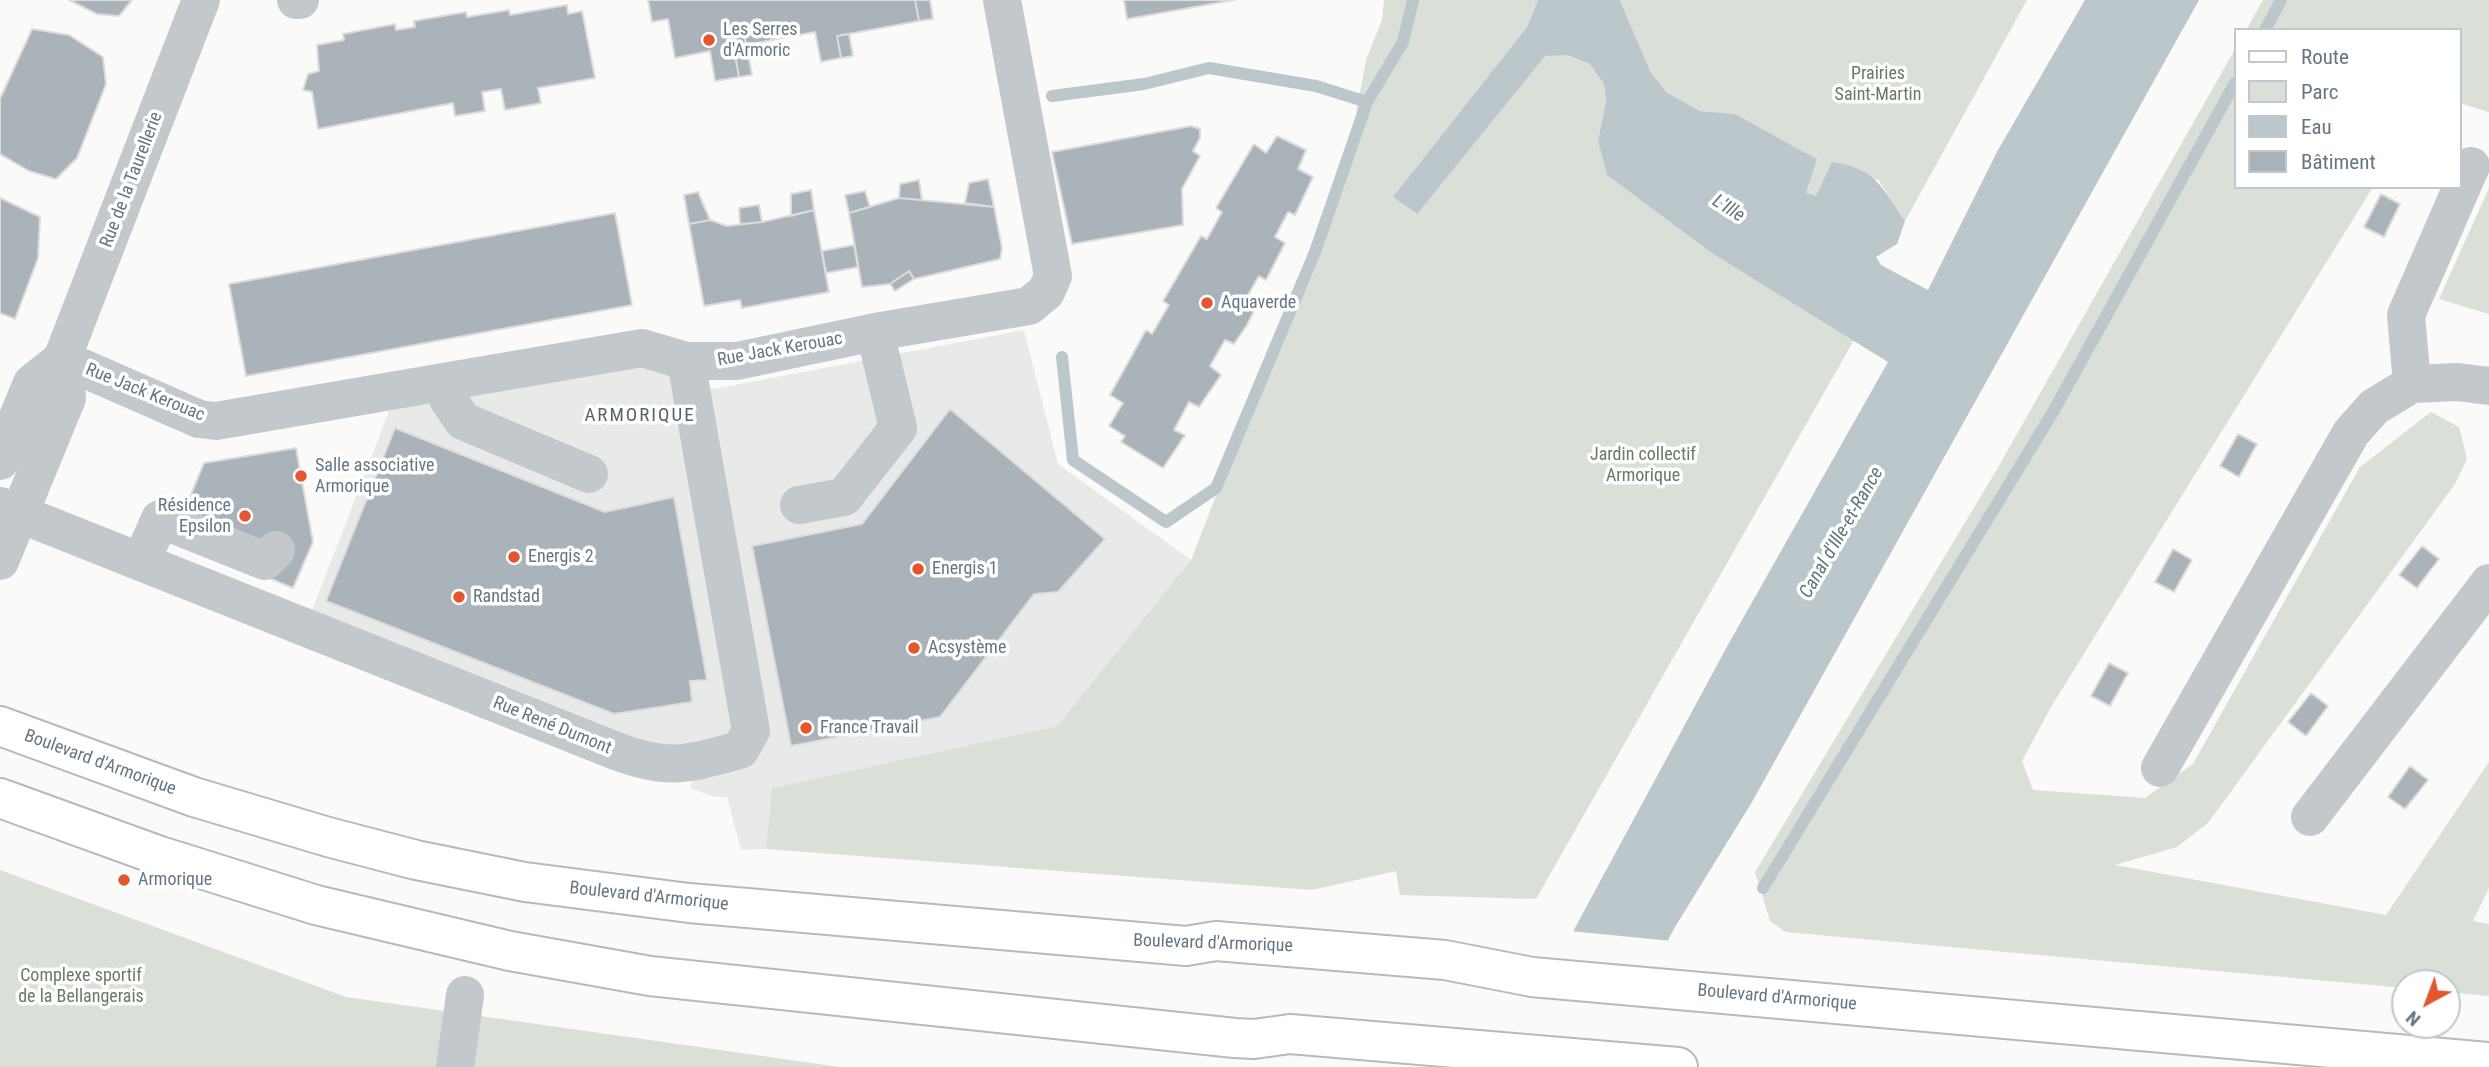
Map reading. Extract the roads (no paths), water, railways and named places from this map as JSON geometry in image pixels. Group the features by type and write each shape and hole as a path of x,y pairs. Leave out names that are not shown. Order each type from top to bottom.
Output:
{"main road":[{"name":"Boulevard d'Armorique","path":"0,726 194,797 328,837 416,860 538,884 689,903 1186,946 1216,941 1453,961 1532,977 2489,1062"},
{"path":"0,798 160,856 316,905 405,928 583,964 664,977 1235,1038 1254,1039 1290,1034 1678,1067"}],"street":[{"name":"Rue de la Taurellerie","path":"0,561 9,510 67,398 62,359 201,0"},
{"name":"Rue Jack Kerouac","path":"62,359 199,419 216,421 642,348 686,361 710,364 737,361 875,332 1029,306 1046,292 1053,276 1002,0"},
{"path":"2461,189 2471,166"},
{"path":"2412,384 2406,315 2461,189"},
{"path":"799,505 844,497 898,428 875,332"},
{"path":"0,461 32,383 62,359"},
{"name":"Rue René Dumont","path":"9,510 647,763 676,765 740,750 751,731 686,361"},
{"path":"2160,768 2351,433 2374,407 2412,384 2457,382 2489,386"},
{"path":"444,384 448,399 463,421 589,474"},
{"path":"141,562 160,519 265,561 276,550"},
{"path":"2310,817 2489,583"},
{"path":"455,1067 465,995"}],"water":[{"path":"1538,0 1620,0 1650,71 1666,92 1700,111 1735,114 1817,159 1806,193 1816,196 1832,162 1847,165 1868,175 1884,189 1905,221 1897,244 1876,257 1881,265 1928,290 1998,150 2085,0 2199,0 1752,802 1675,927 1600,1067 1570,937 1729,643 1888,362 1710,252 1607,175 1598,141 1606,101 1604,84 1590,64 1567,55 1545,56 1417,214 1393,197 1527,27"}],"waterway":[{"path":"1367,102 1403,42 1413,0"},
{"path":"2266,28 2281,0"},
{"path":"1052,96 1144,84 1209,68 1316,86 1367,102 1315,252 1216,488 1166,522 1073,460 1062,357"},
{"path":"1763,888 2053,412 2234,85"}],"place":[{"name":"Les Serres d'Armoric","path":"709,40"},
{"name":"Aquaverde","path":"1207,303"},
{"name":"Salle associative Armorique","path":"301,476"},
{"name":"Résidence Epsilon","path":"245,516"},
{"name":"Energis 2","path":"514,557"},
{"name":"Energis 1","path":"918,569"},
{"name":"Randstad","path":"459,597"},
{"name":"Acsystème","path":"914,648"},
{"name":"France Travail","path":"806,728"},
{"name":"Armorique","path":"124,880"}],"district":[{"name":"ARMORIQUE","path":"640,416"}],"park label":[{"name":"Prairies Saint-Martin","path":"1878,84"},
{"name":"Jardin collectif Armorique","path":"1643,465"},
{"name":"Complexe sportif de la Bellangerais","path":"81,986"}],"water label":[{"name":"L'Ille","path":"1728,209"},
{"name":"Canal d'Ille-et-Rance","path":"1842,533"}]}
